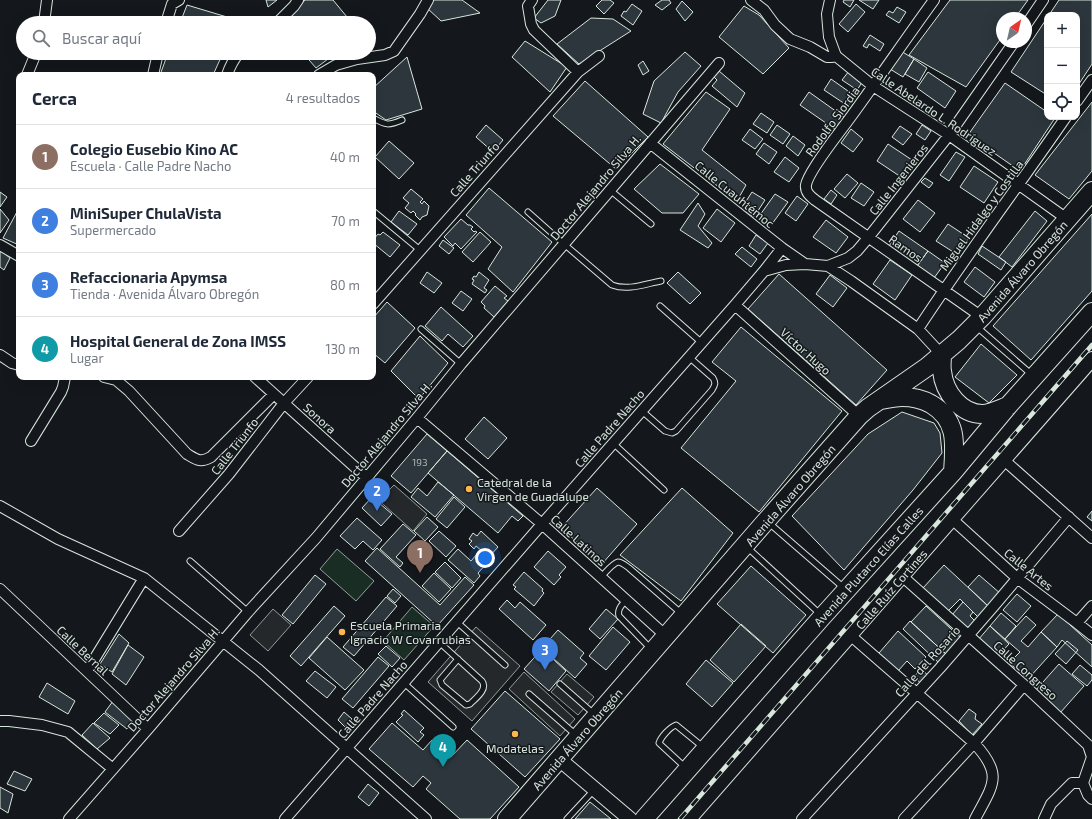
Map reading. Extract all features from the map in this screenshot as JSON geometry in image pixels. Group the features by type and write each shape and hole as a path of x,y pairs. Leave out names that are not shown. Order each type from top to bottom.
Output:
{"highway":[{"name":"Avenida Álvaro Obregón","path":"506,819 746,546 766,521 860,416 868,408 942,355 978,321 1092,190"},
{"name":"Avenida Plutarco Elías Calles","path":"644,819 846,590 953,472 1008,406 1092,312"},
{"path":"942,355 942,371 948,391 954,439 953,472"},
{"path":"879,400 902,397 916,398 928,402 938,408 962,407 973,413 983,414 1008,406"}],"street":[{"path":"45,16 47,0"},
{"path":"284,16 298,0"},
{"path":"376,56 385,55 394,51 428,0"},
{"path":"752,0 764,10 775,25 790,39 831,57 836,56 829,37 827,14 830,0"},
{"name":"Rodolfo Siordia","path":"815,200 808,193 806,186 808,177 934,0"},
{"path":"1032,16 1043,0"},
{"path":"169,16 175,1"},
{"path":"530,3 531,24 534,30 578,72"},
{"name":"Calle Ingenieros","path":"764,271 786,265 805,264 828,266 848,258 857,251 949,135 1010,48"},
{"name":"Calle Triunfo","path":"376,301 578,72 599,56"},
{"name":"Calle Abelardo L. Rodríguez","path":"836,56 873,86 949,135 1067,219"},
{"path":"28,72 33,60"},
{"path":"154,72 156,60"},
{"path":"228,72 233,60"},
{"path":"325,72 336,65 354,60"},
{"name":"Doctor Alejandro Silva H.","path":"69,819 248,612 316,538 461,364 719,63"},
{"path":"1080,97 1092,80"},
{"name":"Miguel Hidalgo y Costilla","path":"918,329 943,290 1064,120"},
{"name":"Calle Cuauhtémoc","path":"650,143 782,248 805,264"},
{"name":"Ramos","path":"815,200 943,290 978,321"},
{"path":"0,245 16,254"},
{"path":"764,271 782,248"},
{"path":"828,266 918,329 942,355"},
{"name":"Calle Padre Nacho","path":"285,819 764,271"},
{"name":"Víctor Hugo","path":"735,305 860,416"},
{"path":"0,355 16,364"},
{"name":"Calle Ruíz Cortines","path":"689,819 1092,359"},
{"path":"31,441 61,392 64,380"},
{"path":"116,380 129,391 187,454 204,461 211,458 274,394"},
{"name":"Sonora","path":"258,380 367,478"},
{"name":"Calle Triunfo","path":"179,531 229,474 284,403 305,380"},
{"name":"Calle Latinos","path":"417,418 542,524 666,636"},
{"path":"1004,460 1092,538"},
{"path":"0,506 58,539 144,578 259,670 426,819"},
{"name":"Calle del Rosario","path":"802,819 940,668 1069,517"},
{"name":"Calle Artes","path":"952,519 1017,578 1092,636"},
{"name":"Calle Congreso","path":"902,576 1024,685 1088,745 1092,757 1083,783"},
{"path":"87,671 144,578"},
{"name":"Calle Bernal","path":"0,590 148,729"},
{"path":"1077,623 1092,606"},
{"path":"850,635 983,752 994,777 991,790 975,819"},
{"path":"904,819 974,743 1024,685"},
{"path":"0,721 42,725 68,732 113,769"},
{"path":"559,759 630,819"},
{"path":"1044,819 1051,804 1072,782 1083,783 1088,795 1092,799"}],"lane":[{"path":"376,120 384,124 390,125 402,120"},
{"path":"610,190 651,224"},
{"path":"528,212 612,285 619,288 628,288 661,281"},
{"path":"376,213 420,250"},
{"path":"660,306 702,342"},
{"path":"978,321 1034,377"},
{"path":"421,329 461,364"},
{"path":"642,411 665,430 672,432 676,431 712,390 716,382 689,357"},
{"path":"613,443 664,490"},
{"path":"766,521 846,590"},
{"path":"746,546 822,617"},
{"path":"190,561 248,612"},
{"path":"601,577 614,564 618,562 622,563 630,568 684,616"},
{"path":"626,600 619,609 619,616 654,651"},
{"path":"457,622 505,665"},
{"path":"439,642 458,659 484,684 484,689 468,705 466,705 442,685 440,680 458,659"},
{"path":"404,683 453,727"},
{"path":"560,684 596,716"},
{"path":"529,694 578,737"},
{"path":"688,770 660,745 659,741 673,726 676,725 706,749"},
{"path":"567,819 595,789"}],"green space":[{"path":"337,549 374,581 356,601 320,569"},
{"path":"412,607 434,626 404,660 383,641"}],"shaded area":[{"path":"394,485 427,514 413,531 375,497 382,488 387,492"},
{"path":"273,609 291,625 268,651 250,635"},
{"path":"476,627 520,666 472,721 428,682"},
{"path":"524,672 575,719 560,736 509,689"},
{"path":"567,674 594,697 578,715 551,692"}],"building":[{"path":"266,0 277,0 268,7"},
{"path":"305,0 333,0 346,16 290,16"},
{"path":"432,0 462,0 480,13 441,21 427,8"},
{"path":"548,0 561,0 555,16 541,23 534,18"},
{"path":"602,0 610,0 614,3 604,14 596,6"},
{"path":"662,0 669,0 671,3 662,10 655,5"},
{"path":"844,0 854,0 850,7 843,2"},
{"path":"859,0 879,0 873,9"},
{"path":"950,0 1028,0 1019,12 996,12 996,45 966,87 909,55"},
{"path":"1059,0 1092,0 1092,64 1080,82 1080,12 1051,12"},
{"path":"682,1 693,12 685,21 676,9"},
{"path":"632,4 642,11 633,25 621,16"},
{"path":"856,4 865,12 848,32 839,24"},
{"path":"187,5 224,16 183,16"},
{"path":"744,6 759,15 789,48 763,74 719,37"},
{"path":"897,7 906,12 899,23 886,15 889,11 893,13"},
{"path":"591,18 613,19 631,31 579,64 557,44"},
{"path":"1044,22 1044,93 1011,72 1027,48 1032,48 1032,40"},
{"path":"870,35 884,44 880,51 869,44 867,48 863,46"},
{"path":"525,41 567,67 550,92 512,57"},
{"path":"901,51 914,59 903,77 890,69"},
{"path":"685,52 701,66 678,92 661,123 643,114 654,81"},
{"path":"407,57 422,109 386,120 376,113 376,85"},
{"path":"914,59 927,68 919,82 905,74"},
{"path":"165,60 220,60 214,72 161,72"},
{"path":"309,60 327,60 316,68"},
{"path":"643,61 649,71 643,75 638,65"},
{"path":"719,71 745,93 737,107 712,86 717,80 714,77"},
{"path":"849,71 863,81 857,90 842,80"},
{"path":"928,72 956,91 945,108 917,88"},
{"path":"831,79 855,96 848,106 824,90"},
{"path":"585,81 648,137 616,169 553,116"},
{"path":"1005,83 1044,110 1044,120 1054,120 1020,171 968,135"},
{"path":"706,92 730,109 702,150 746,185 737,201 663,144"},
{"path":"809,92 844,117 836,130 800,105"},
{"path":"1092,102 1092,171 1069,199 1035,175 1078,120 1080,120 1080,117"},
{"path":"761,113 774,122 767,133 753,124"},
{"path":"486,125 503,140 493,152 476,137"},
{"path":"777,125 790,134 783,144 770,135"},
{"path":"922,125 931,131 925,140 916,134"},
{"path":"900,126 912,134 903,145 892,137"},
{"path":"750,129 763,139 755,149 742,140"},
{"path":"851,129 863,139 853,152 841,143"},
{"path":"793,136 805,145 798,156 786,146"},
{"path":"389,141 414,163 399,179 376,158 376,156"},
{"path":"764,143 777,152 769,164 756,154"},
{"path":"888,144 912,160 901,177 877,161"},
{"path":"956,152 965,157 949,181 940,175"},
{"path":"785,157 799,168 789,182 774,172"},
{"path":"660,164 699,194 683,213 662,213 634,189"},
{"path":"974,166 998,182 984,203 960,187"},
{"path":"847,174 858,183 845,198 834,189"},
{"path":"925,178 933,183 929,188 921,182"},
{"path":"861,183 874,192 864,206 851,198"},
{"path":"489,188 552,242 513,292 488,269 502,247 466,215"},
{"path":"411,189 423,199 420,202 422,204 424,201 429,206 427,215 422,217 420,220 413,211 411,213 405,208 409,203 403,198"},
{"path":"831,190 837,195 831,204 824,199"},
{"path":"0,192 7,197 0,207"},
{"path":"752,192 765,200 754,217 741,209"},
{"path":"775,194 788,202 772,224 760,215"},
{"path":"797,196 808,204 796,221 785,213"},
{"path":"918,200 935,213 920,232 903,219"},
{"path":"698,203 705,214 698,226 712,243 708,248 680,230"},
{"path":"0,209 9,220 0,233"},
{"path":"717,209 735,223 721,242 703,228"},
{"path":"399,211 417,224 408,235 391,222"},
{"path":"1035,211 1047,221 1012,267 999,257"},
{"path":"16,214 16,244 3,238"},
{"path":"1092,214 1092,291 1031,360 993,326"},
{"path":"461,219 473,227 471,229 474,232 477,232 461,249 455,243 453,246 444,237"},
{"path":"826,220 848,237 836,253 813,237"},
{"path":"948,224 969,238 958,255 936,241"},
{"path":"899,231 928,251 917,266 889,246"},
{"path":"383,232 400,245 390,257 376,245 376,236 378,234 380,235"},
{"path":"480,232 491,242 473,262 462,252"},
{"path":"756,235 768,243 760,254 749,246"},
{"path":"443,240 454,248 449,254 439,246"},
{"path":"982,246 1006,262 1001,270 978,254"},
{"path":"742,247 757,259 751,267 735,254"},
{"path":"0,250 10,258 4,270 0,267"},
{"path":"928,251 945,263 934,278 917,266"},
{"path":"890,260 912,275 895,300 873,284"},
{"path":"975,267 995,282 984,297 964,282"},
{"path":"427,272 442,283 434,293 420,283"},
{"path":"479,272 489,280 484,288 487,290 485,293 472,284 474,280 472,279 474,276 476,277"},
{"path":"678,272 701,293 690,304 667,283"},
{"path":"779,274 887,370 856,405 748,309"},
{"path":"830,275 847,288 833,307 816,294"},
{"path":"495,286 507,296 504,298 508,301 494,317 484,308 485,306 481,302"},
{"path":"461,291 472,299 463,311 452,303"},
{"path":"387,302 415,328 385,363 376,356 376,315"},
{"path":"441,307 473,336 463,347 448,334 442,341 425,326"},
{"path":"741,327 842,411 759,512 681,448 736,381 712,362"},
{"path":"420,336 448,363 419,399 391,371"},
{"path":"981,344 1017,375 989,403 955,377"},
{"path":"902,412 934,423 940,433 942,453 913,490 844,570 792,516 868,434"},
{"path":"484,417 507,438 488,459 465,439"},
{"path":"427,434 447,451 411,493 391,476"},
{"name":"Catedral de la Virgen de Guadalupe","path":"447,451 523,516 518,521 512,516 498,533 428,473"},
{"path":"438,482 454,495 435,517 411,497 418,488 427,496"},
{"path":"597,488 637,524 602,564 561,528"},
{"path":"682,488 733,533 681,601 620,555"},
{"path":"372,497 392,514 381,526 362,508"},
{"path":"454,497 465,507 447,528 436,519"},
{"path":"1092,511 1092,521 1087,517"},
{"path":"427,517 438,527 425,541 414,531"},
{"path":"357,518 382,540 373,550 363,541 355,549 340,536"},
{"path":"403,524 416,535 396,557 403,563 400,567 380,549"},
{"path":"439,531 456,546 446,557 429,541"},
{"path":"481,531 498,547 489,557 476,546 474,549 469,544 472,541 469,539 473,533 477,536"},
{"path":"377,548 440,605 465,577 474,585 437,626 365,561"},
{"path":"458,549 471,561 477,554 487,563 478,573 480,576 474,583 448,560"},
{"path":"548,551 566,567 559,575 561,577 554,585 534,567"},
{"path":"445,562 461,578 452,588 435,572"},
{"path":"944,565 988,606 978,617 960,599 948,611 923,588"},
{"path":"751,566 806,615 773,653 717,604"},
{"path":"524,572 543,589 542,591 544,593 534,606 514,589 516,587 513,585"},
{"path":"434,573 451,589 439,602 422,586"},
{"path":"315,575 326,584 293,624 282,615"},
{"path":"979,575 1001,594 988,606 968,587"},
{"path":"393,589 401,596 395,603 387,596"},
{"path":"1017,594 1031,606 1017,622 1003,610"},
{"path":"386,597 397,606 354,656 343,647"},
{"path":"507,600 515,608 520,602 546,625 533,640 499,609"},
{"path":"963,602 973,612 970,616 977,623 970,631 952,615"},
{"path":"334,606 345,616 301,666 290,656"},
{"path":"926,606 962,639 947,655 911,622"},
{"path":"606,609 618,619 600,639 589,629"},
{"path":"1001,613 1016,626 1005,639 990,626"},
{"path":"1058,614 1092,645 1092,667 1062,640 1057,647 1041,632"},
{"path":"1026,616 1036,625 1021,641 1028,647 1041,632 1057,647 1028,679 1009,663 1020,652 1005,639"},
{"path":"910,621 947,655 939,663 903,629"},
{"path":"741,624 766,646 734,682 710,660"},
{"path":"990,626 1009,644 997,657 978,640"},
{"path":"613,627 630,642 606,670 589,656"},
{"path":"558,630 584,653 580,658 587,664 575,678 542,648"},
{"path":"898,631 926,657 915,669 907,661 898,671 879,653"},
{"path":"119,634 129,643 112,672 100,664"},
{"path":"327,637 364,670 345,690 309,658"},
{"path":"1067,641 1078,650 1066,664 1055,654"},
{"path":"128,645 144,657 126,685 112,674"},
{"path":"386,646 400,658 392,667 378,654"},
{"path":"542,649 566,671 549,691 524,669"},
{"path":"378,657 389,666 353,708 342,699"},
{"path":"706,660 733,683 712,707 686,684"},
{"path":"1059,664 1084,686 1060,713 1035,691"},
{"path":"1080,665 1092,675 1092,680 1087,686 1072,674"},
{"path":"922,669 930,678 922,685 914,676"},
{"path":"315,671 336,687 327,698 306,681"},
{"path":"47,683 75,701 68,714 39,697"},
{"name":"Modatelas","path":"505,691 560,739 525,777 471,729"},
{"path":"113,701 134,719 127,729 105,712"},
{"path":"969,709 976,714 975,719 982,724 972,735 959,721"},
{"path":"404,710 424,728 420,732 424,735 418,742 396,722 403,715 401,714"},
{"path":"344,712 352,719 345,727 338,720"},
{"path":"104,713 119,725 110,734 94,723"},
{"path":"93,723 110,738 97,749 82,735"},
{"path":"392,723 423,750 432,740 451,757 467,740 519,787 490,819 460,819 426,789 431,783 423,776 413,787 369,749"},
{"path":"14,771 32,779 25,791 7,784"},
{"path":"368,784 379,793 369,806 358,797"},
{"path":"0,787 13,794 8,813 0,808"},
{"path":"590,802 611,819 575,819"}],"railway":[{"path":"680,819 1092,345"}],"place":[{"name":"Catedral de la Virgen de Guadalupe","path":"469,489"},
{"name":"MiniSuper ChulaVista","path":"377,511"},
{"name":"Colegio Eusebio Kino AC","path":"420,573"},
{"name":"Escuela Primaria Ignacio W Covarrubias","path":"342,632"},
{"name":"Refaccionaria Apymsa","path":"545,670"},
{"name":"Modatelas","path":"515,734"},
{"name":"Hospital General de Zona IMSS","path":"443,767"}]}
